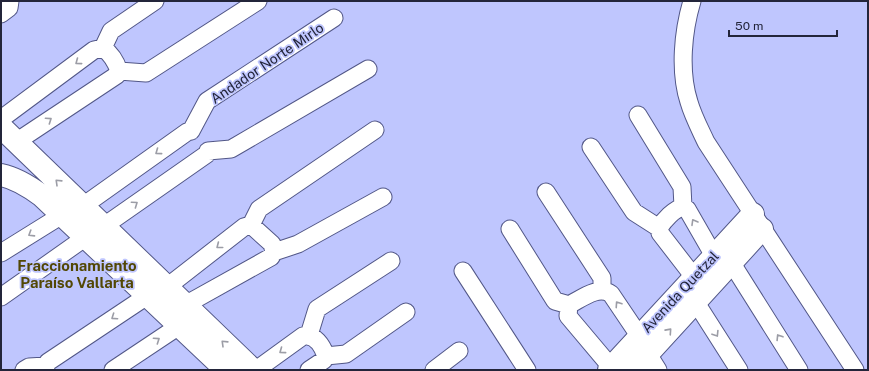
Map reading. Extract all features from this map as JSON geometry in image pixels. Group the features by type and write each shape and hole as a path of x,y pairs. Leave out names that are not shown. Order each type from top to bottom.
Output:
{"street":[{"path":"103,48 111,30 155,1"},
{"path":"119,71 146,73 258,1"},
{"path":"692,1 686,23 683,59 688,102 706,142 855,370"},
{"name":"Andador Norte Mirlo","path":"191,131 207,101 334,18"},
{"path":"103,48 108,52 119,71"},
{"path":"1,119 94,50 103,48"},
{"path":"208,151 231,150 368,68"},
{"path":"119,71 117,75 23,149 5,176 33,189 62,216 94,231 167,287 252,370"},
{"path":"638,115 682,187 683,207 686,209 713,267 799,370"},
{"path":"1,127 83,206 94,231 146,296 226,370"},
{"path":"24,370 29,367 47,368 48,362 146,296 167,287 244,226 251,224 259,209 376,130"},
{"path":"83,206 187,132 191,131 208,148 208,151"},
{"path":"591,147 634,212 659,228 660,233 713,267"},
{"path":"1,297 207,154 208,151"},
{"path":"546,192 602,278 602,290"},
{"path":"186,305 271,257 274,252 298,244 383,197"},
{"path":"659,228 678,208 683,207"},
{"path":"1,253 62,216"},
{"name":"Avenida Quetzal","path":"633,360 713,267 757,221"},
{"path":"251,224 272,244 274,252"},
{"path":"510,229 555,301 569,305 602,290 611,294 633,360"},
{"path":"309,335 317,309 391,261"},
{"name":"Avenida Quetzal","path":"633,360 695,301 713,267"},
{"path":"462,271 527,370"},
{"path":"695,301 739,370"},
{"path":"569,305 568,316 633,360"},
{"path":"326,356 346,354 406,312"},
{"path":"113,370 179,326"},
{"path":"256,370 303,336 309,335 314,337 326,356"},
{"path":"434,370 459,352"},
{"path":"309,370 324,360 326,356"}],"district":[{"name":"Fraccionamiento Paraíso Vallarta","path":"77,274"}]}
